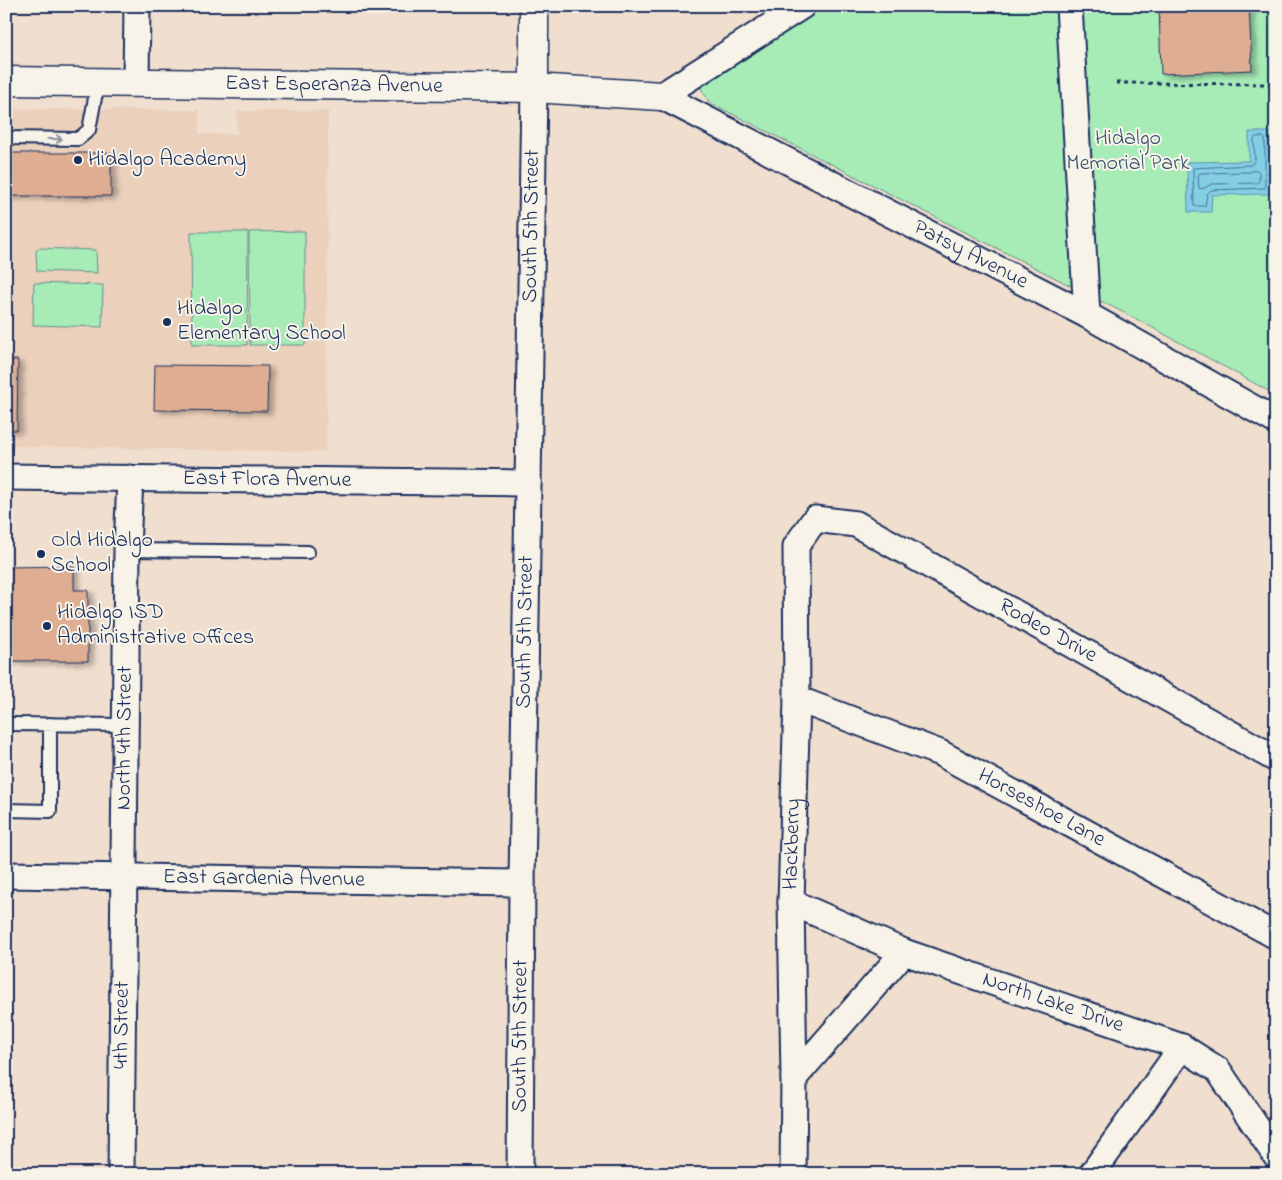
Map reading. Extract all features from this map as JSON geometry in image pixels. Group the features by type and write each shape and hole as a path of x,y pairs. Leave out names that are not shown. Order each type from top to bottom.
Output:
{"street":[{"path":"136,82 137,6"},
{"path":"534,6 534,88"},
{"path":"661,96 802,6"},
{"path":"1069,6 1087,316"},
{"name":"East Esperanza Avenue","path":"6,81 534,88 661,96"},
{"name":"South 5th Street","path":"520,1174 522,883 534,88"},
{"name":"Patsy Avenue","path":"661,96 1087,316 1276,421"},
{"name":"East Flora Avenue","path":"6,477 528,483"},
{"name":"North 4th Street","path":"124,876 127,550 130,478"},
{"name":"Hackberry","path":"793,1174 794,1078 791,902 797,699 796,546 815,519"},
{"name":"Rodeo Drive","path":"815,519 856,524 1276,758"},
{"name":"Horseshoe Lane","path":"797,699 940,753 1276,936"},
{"name":"East Gardenia Avenue","path":"6,876 124,876 522,883"},
{"name":"4th Street","path":"121,1174 124,876"},
{"name":"North Lake Drive","path":"791,902 904,952 1182,1048 1218,1070 1276,1156"},
{"path":"794,1078 904,952"},
{"path":"1092,1174 1182,1048"}],"lane":[{"path":"6,138 78,139 89,130 98,82"},
{"path":"127,550 308,552"},
{"path":"6,724 125,725"},
{"path":"6,810 50,811 50,724"}],"path":[{"path":"1116,83 1276,84"}],"shaded area":[{"name":"Hidalgo Elementary School","path":"6,109 199,110 199,134 237,134 237,111 328,111 326,452 6,446"}],"green space":[{"name":"Hidalgo Memorial Park","path":"824,6 1276,6 1276,395 1144,323 709,102 701,88 704,80"},
{"path":"305,231 305,345 250,345 249,232"},
{"path":"191,232 248,232 247,345 192,345"},
{"path":"38,248 96,250 97,273 37,271 36,252"},
{"path":"34,283 103,285 102,327 33,325"}],"water":[{"path":"1249,132 1269,132 1270,194 1212,195 1211,212 1188,212 1187,162 1249,161"}],"building":[{"path":"1159,6 1249,6 1252,70 1161,74"},
{"path":"6,153 111,153 111,196 6,196"},
{"path":"6,360 18,360 17,430 6,430"},
{"path":"155,365 268,366 267,411 154,410"},
{"name":"Hidalgo ISD Administrative Offices","path":"74,566 74,590 88,590 88,661 6,661 6,567"}],"place":[{"name":"Hidalgo Academy","path":"78,160"},
{"name":"Hidalgo Elementary School","path":"167,322"},
{"name":"Old Hidalgo School","path":"41,554"},
{"name":"Hidalgo ISD Administrative Offices","path":"47,626"}]}
